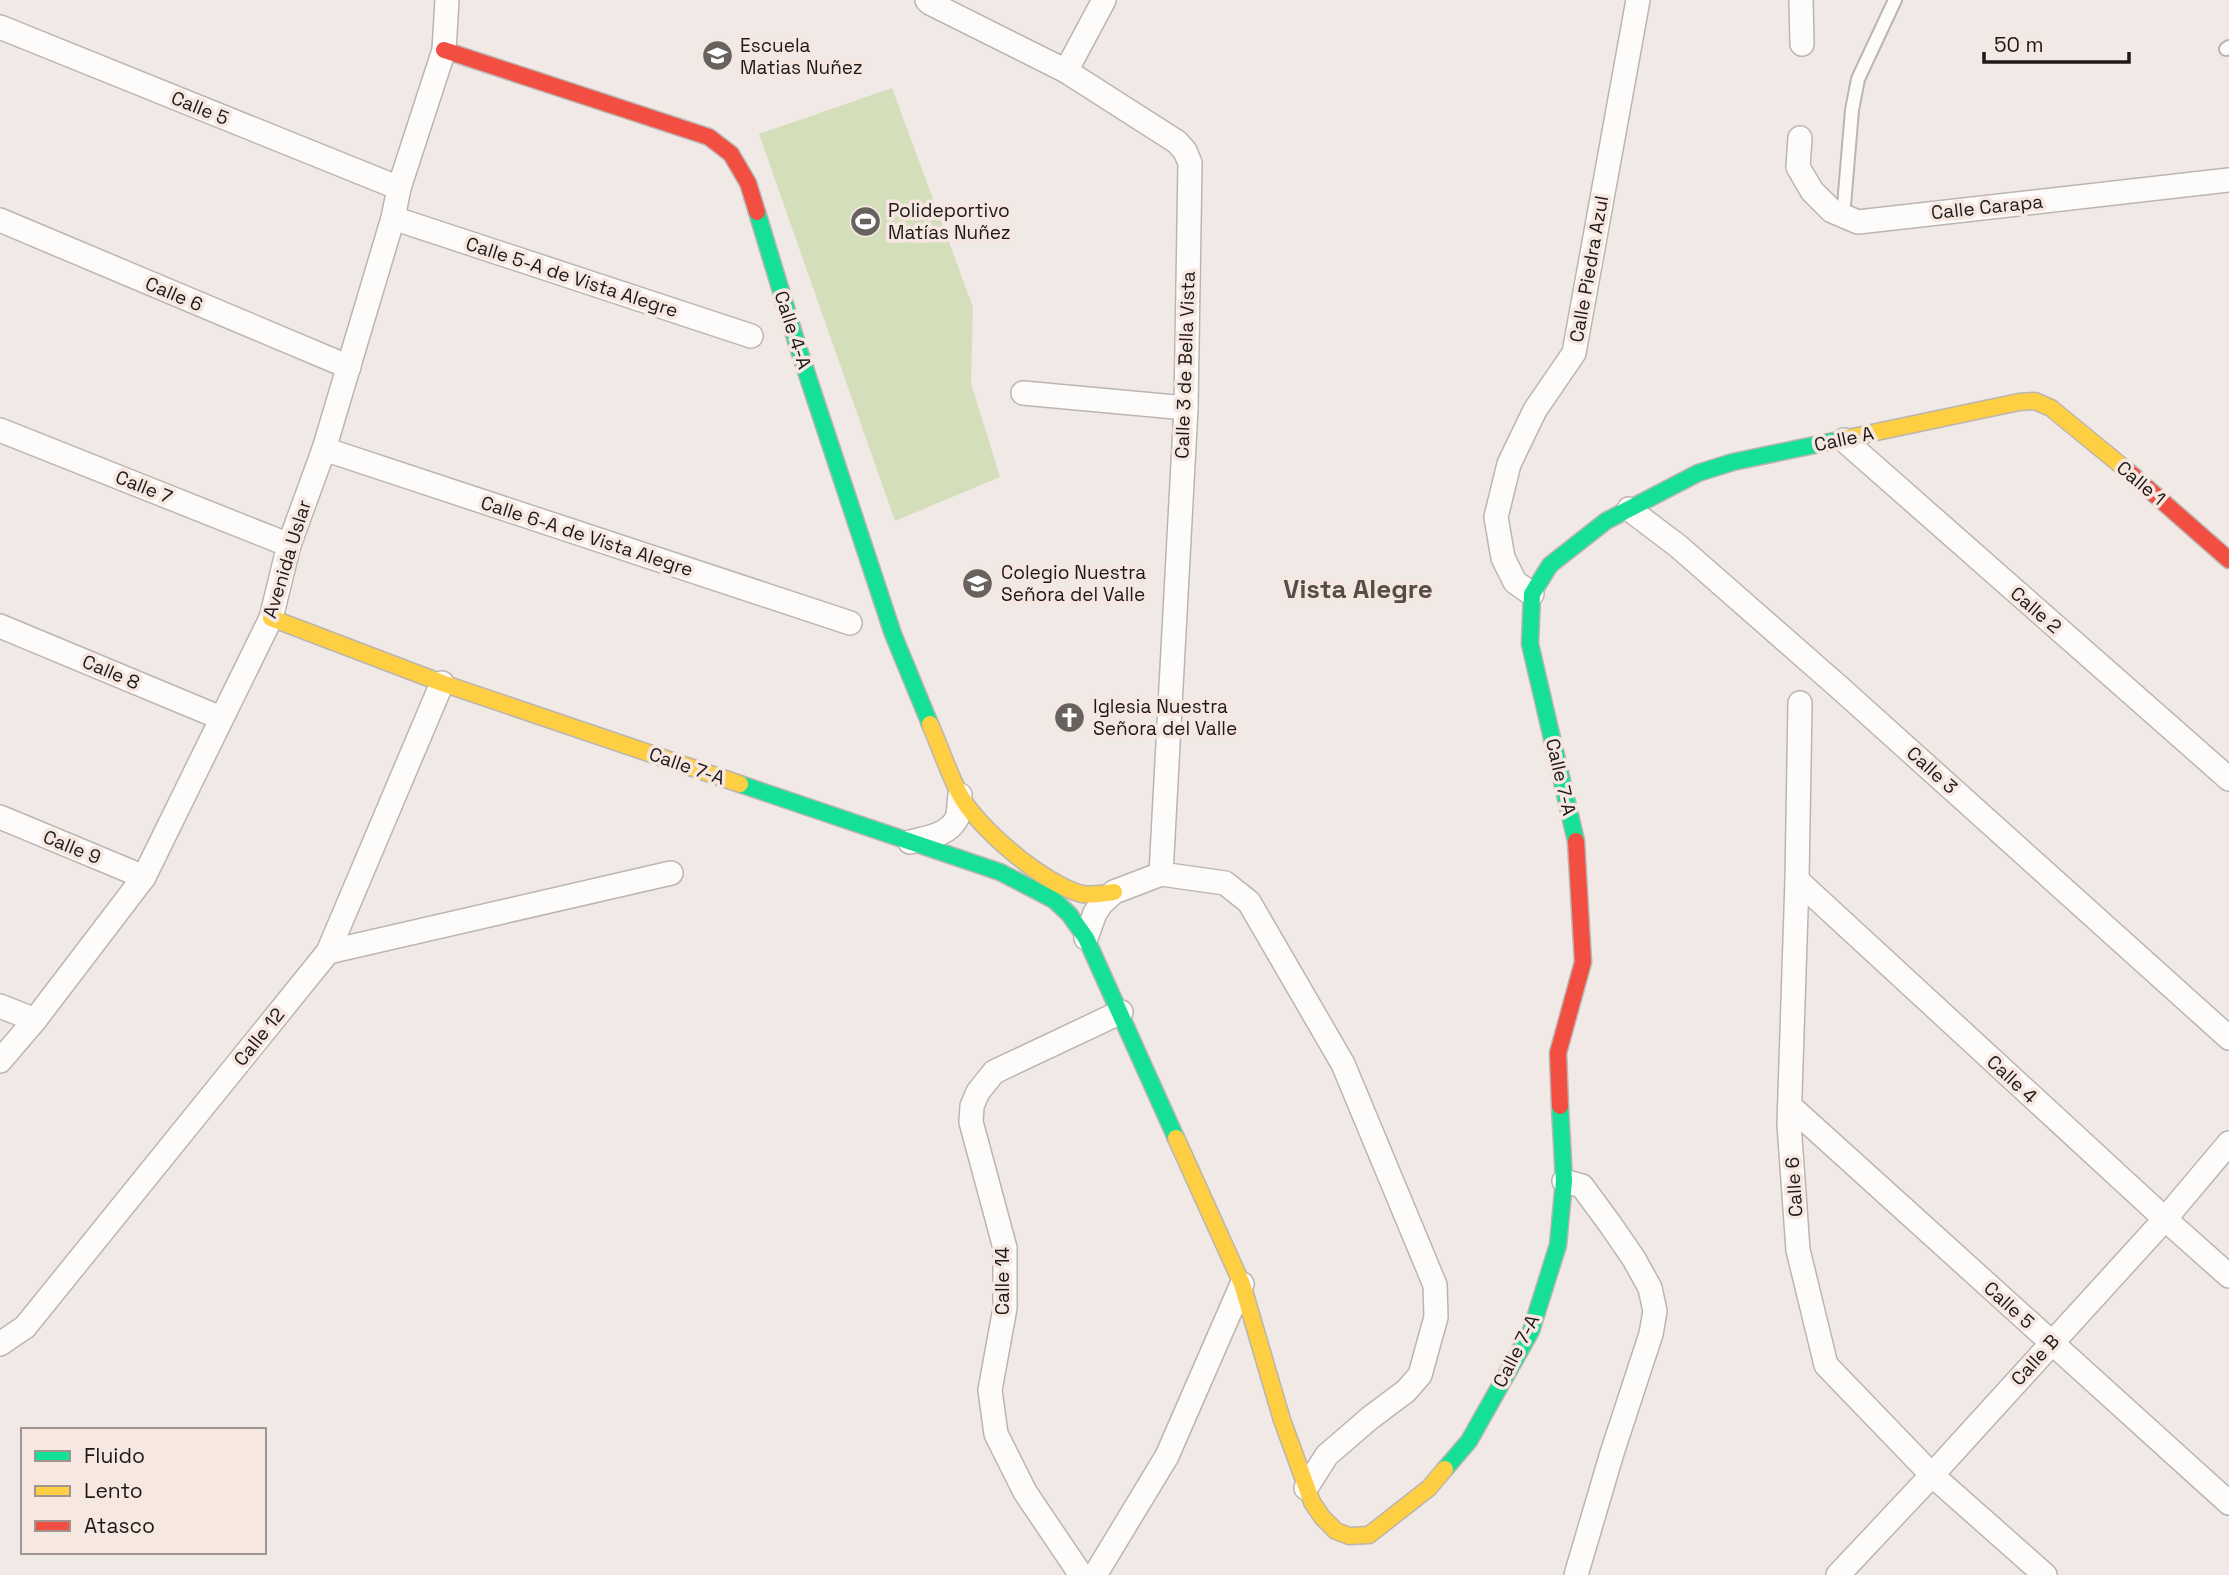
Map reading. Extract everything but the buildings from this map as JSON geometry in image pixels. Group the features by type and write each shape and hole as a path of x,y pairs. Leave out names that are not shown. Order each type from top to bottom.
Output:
{"street":[{"path":"1066,71 1104,0"},
{"name":"Calle Piedra Azul","path":"1532,594 1515,582 1503,558 1496,517 1509,464 1535,410 1574,353 1638,0"},
{"path":"1801,0 1802,44"},
{"name":"Avenida Uslar","path":"0,1061 35,1020 144,877 271,618 289,545 324,449 393,218 399,188 444,50 441,2"},
{"name":"Calle 3 de Bella Vista","path":"929,2 1066,71 1177,142 1190,163 1186,408 1161,874"},
{"name":"Calle 5","path":"0,27 399,188"},
{"name":"Calle 4-A","path":"444,50 709,137 731,154 748,183 797,344 893,634 960,795"},
{"path":"1800,138 1798,167 1811,191 1832,211 1843,217"},
{"name":"Calle Carapa","path":"1843,217 1858,222 2229,180"},
{"name":"Calle 5-A de Vista Alegre","path":"393,218 751,336"},
{"name":"Calle 6","path":"0,220 349,367"},
{"path":"1023,393 1186,408"},
{"name":"Calle A","path":"1635,505 1698,473 1733,462 2018,402 2035,401 2051,408"},
{"name":"Calle 1","path":"2051,408 2158,496 2229,560"},
{"name":"Calle 7","path":"0,430 289,545"},
{"name":"Calle 2","path":"1844,440 2229,779"},
{"name":"Calle 6-A de Vista Alegre","path":"324,449 850,623"},
{"path":"1532,594 1550,565 1606,521 1635,505"},
{"name":"Calle 3","path":"1635,505 1686,533 1844,684 2229,1038"},
{"name":"Calle 7-A","path":"271,618 442,683 1000,872 1054,900 1069,914 1086,938 1242,1284 1282,1420 1306,1488 1317,1510 1336,1531 1363,1537 1429,1488 1469,1441 1531,1331 1558,1245 1564,1181 1558,1053 1583,962 1576,841 1530,644 1532,594"},
{"name":"Calle 8","path":"0,626 222,718"},
{"name":"Calle 12","path":"0,1344 25,1327 328,952 442,683"},
{"name":"Calle 3","path":"1844,684 2229,1023"},
{"name":"Calle 6","path":"1800,703 1789,1124 1798,1250 1826,1365 1932,1475 2045,1575"},
{"path":"911,842 934,836 949,828 957,818 960,795"},
{"path":"960,795 982,826 1038,871 1083,894 1114,892 1161,874 1225,883 1249,902 1343,1064 1435,1285 1436,1317 1420,1375 1406,1391 1327,1455 1306,1488"},
{"name":"Calle 9","path":"0,817 144,877"},
{"path":"328,952 671,873"},
{"name":"Calle 4","path":"1797,880 2229,1276"},
{"path":"1086,938 1095,913 1114,892"},
{"path":"0,1006 35,1020"},
{"name":"Calle 14","path":"1081,1575 1025,1492 996,1434 990,1390 1005,1308 1005,1248 971,1122 972,1105 978,1092 994,1072 1121,1012"},
{"name":"Calle 5","path":"1790,1106 2229,1503"},
{"name":"Calle B","path":"1838,1575 2165,1219 2229,1143"},
{"path":"1564,1181 1581,1186 1610,1224 1650,1288 1654,1311 1651,1334 1612,1452 1576,1575"},
{"path":"1096,1575 1167,1456 1242,1284"}],"lane":[{"path":"1843,217 1852,110 1858,79 1895,0"}],"green space":[{"name":"Polideportivo Matías Nuñez","path":"892,88 973,307 971,383 1000,477 895,521 759,134"}],"traffic: fast":[{"path":"757,212 797,344 893,634 930,724"},
{"path":"1576,841 1530,644 1532,594 1550,565 1606,521 1698,473 1733,462 1848,438"},
{"path":"740,784 1000,872 1054,900 1069,914 1086,938 1176,1138"},
{"path":"1445,1469 1469,1441 1531,1331 1558,1245 1564,1181 1560,1106"}],"traffic: slow":[{"path":"1848,438 2019,402 2035,401 2051,408 2129,472"},
{"path":"271,618 442,683 740,784"},
{"path":"930,724 959,793 980,822 996,838 1031,867 1067,888 1086,895 1114,892"},
{"path":"1176,1138 1242,1284 1282,1420 1312,1502 1322,1517 1336,1531 1349,1536 1369,1535 1429,1488 1445,1469"}],"traffic: jam":[{"path":"444,50 709,137 731,154 748,183 757,212"},
{"path":"2129,472 2229,560"},
{"path":"1560,1106 1558,1053 1583,962 1576,841"}],"place":[{"name":"Escuela Matias Nuñez","path":"717,56"},
{"name":"Polideportivo Matías Nuñez","path":"865,221"},
{"name":"Colegio Nuestra Señora del Valle","path":"978,583"},
{"name":"Iglesia Nuestra Señora del Valle","path":"1070,717"}],"district":[{"name":"Vista Alegre","path":"1358,589"}]}
